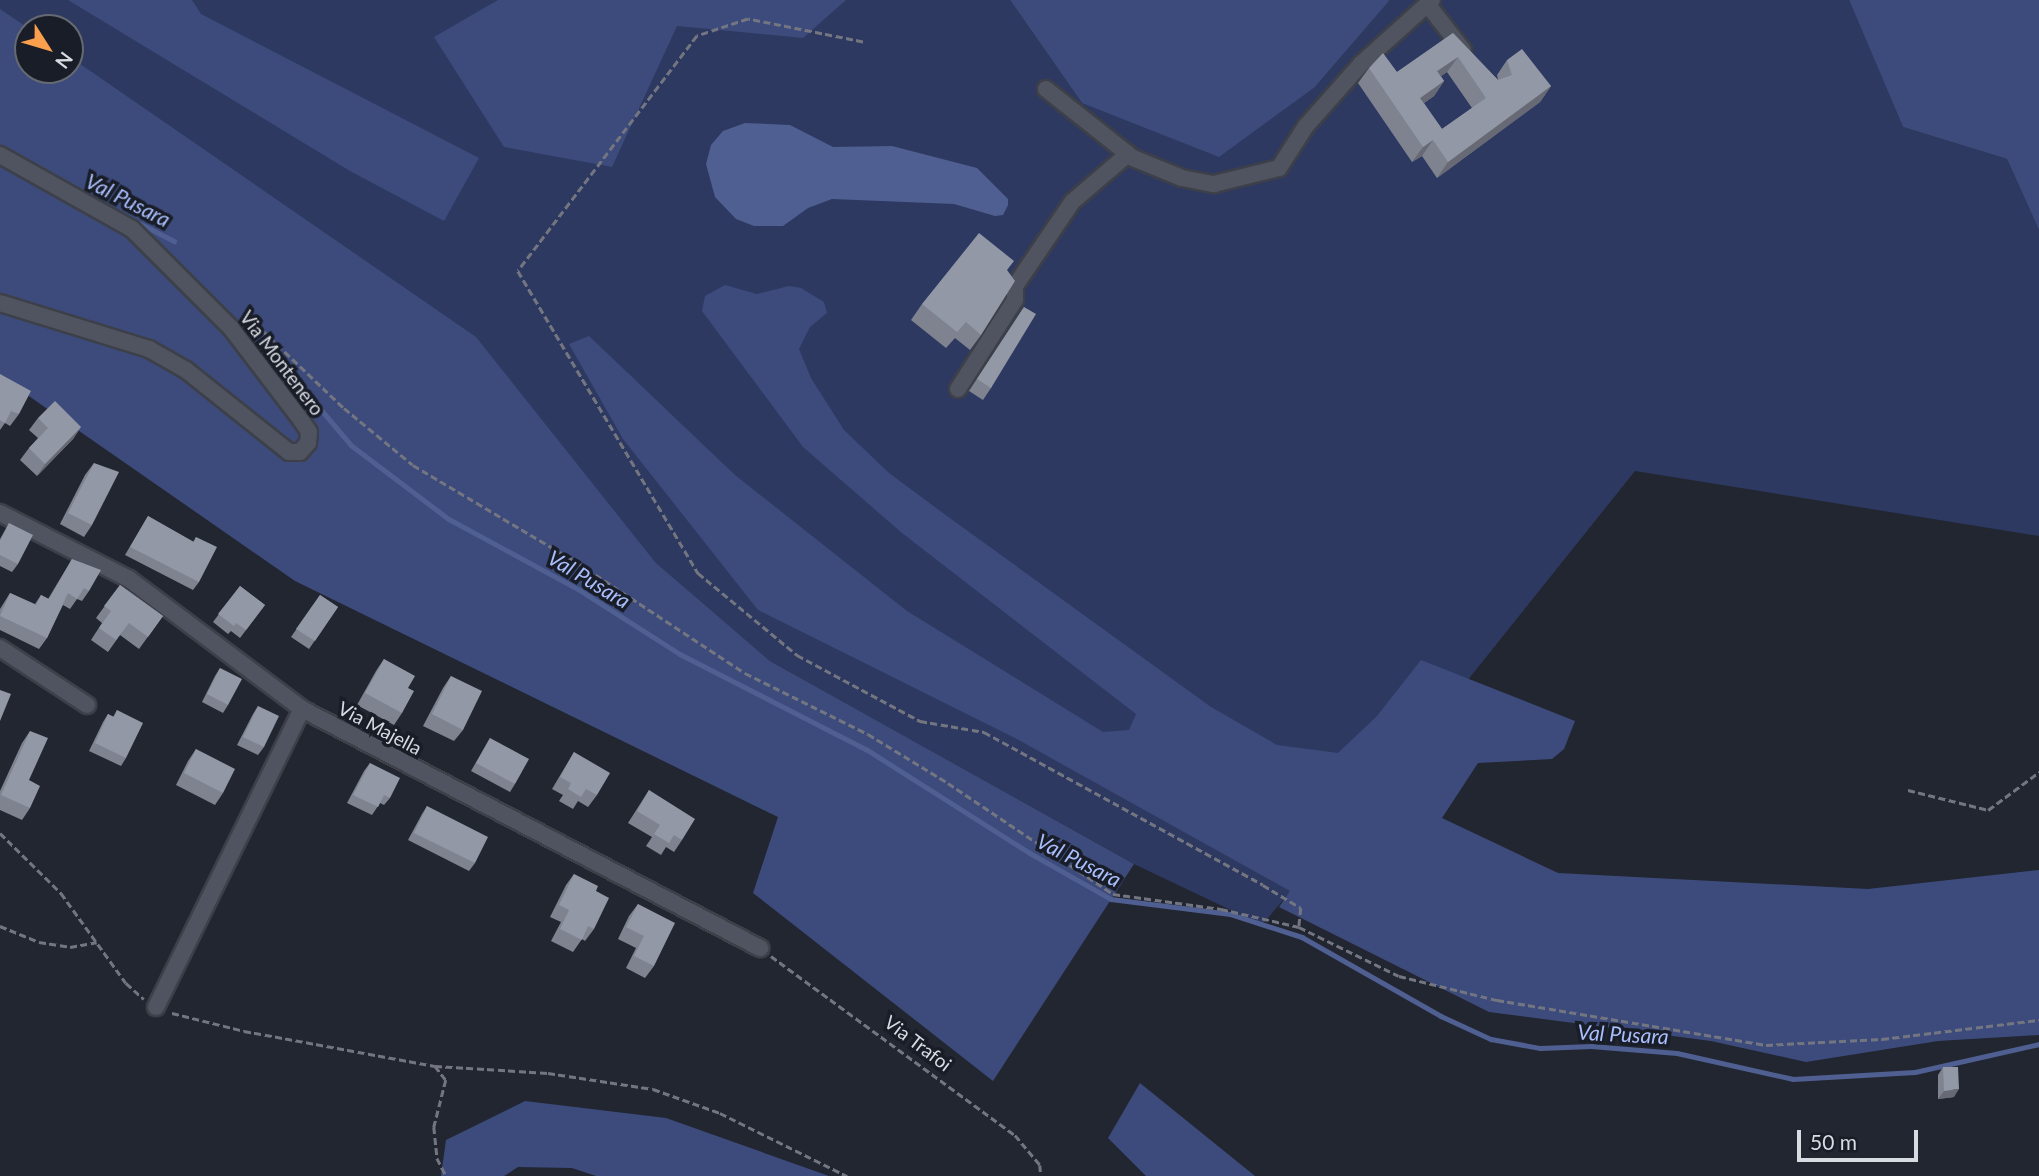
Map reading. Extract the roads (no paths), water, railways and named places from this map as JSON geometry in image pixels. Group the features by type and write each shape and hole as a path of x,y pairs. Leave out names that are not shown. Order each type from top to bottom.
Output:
{"street":[{"path":"1046,89 1128,154 1182,178 1214,184 1279,168 1306,126 1362,63 1430,3 1476,66"},
{"path":"958,389 1015,300 1015,286 1072,202 1128,154"},
{"name":"Via Montenero","path":"0,155 132,229 231,328 309,432 300,452 289,452 186,370 149,349 0,303"},
{"name":"Via Majella","path":"0,513 129,579 302,709 760,948"},
{"path":"0,648 87,705"},
{"path":"156,1007 302,709"}],"waterway":[{"name":"Val Pusara","path":"112,209 174,241"},
{"name":"Val Pusara","path":"268,347 351,445 449,519 578,589 680,654 866,749 1030,853 1111,899 1230,914 1302,937 1441,1016 1491,1039 1540,1048 1591,1046 1677,1053 1793,1079 1915,1072 2039,1044"}]}
